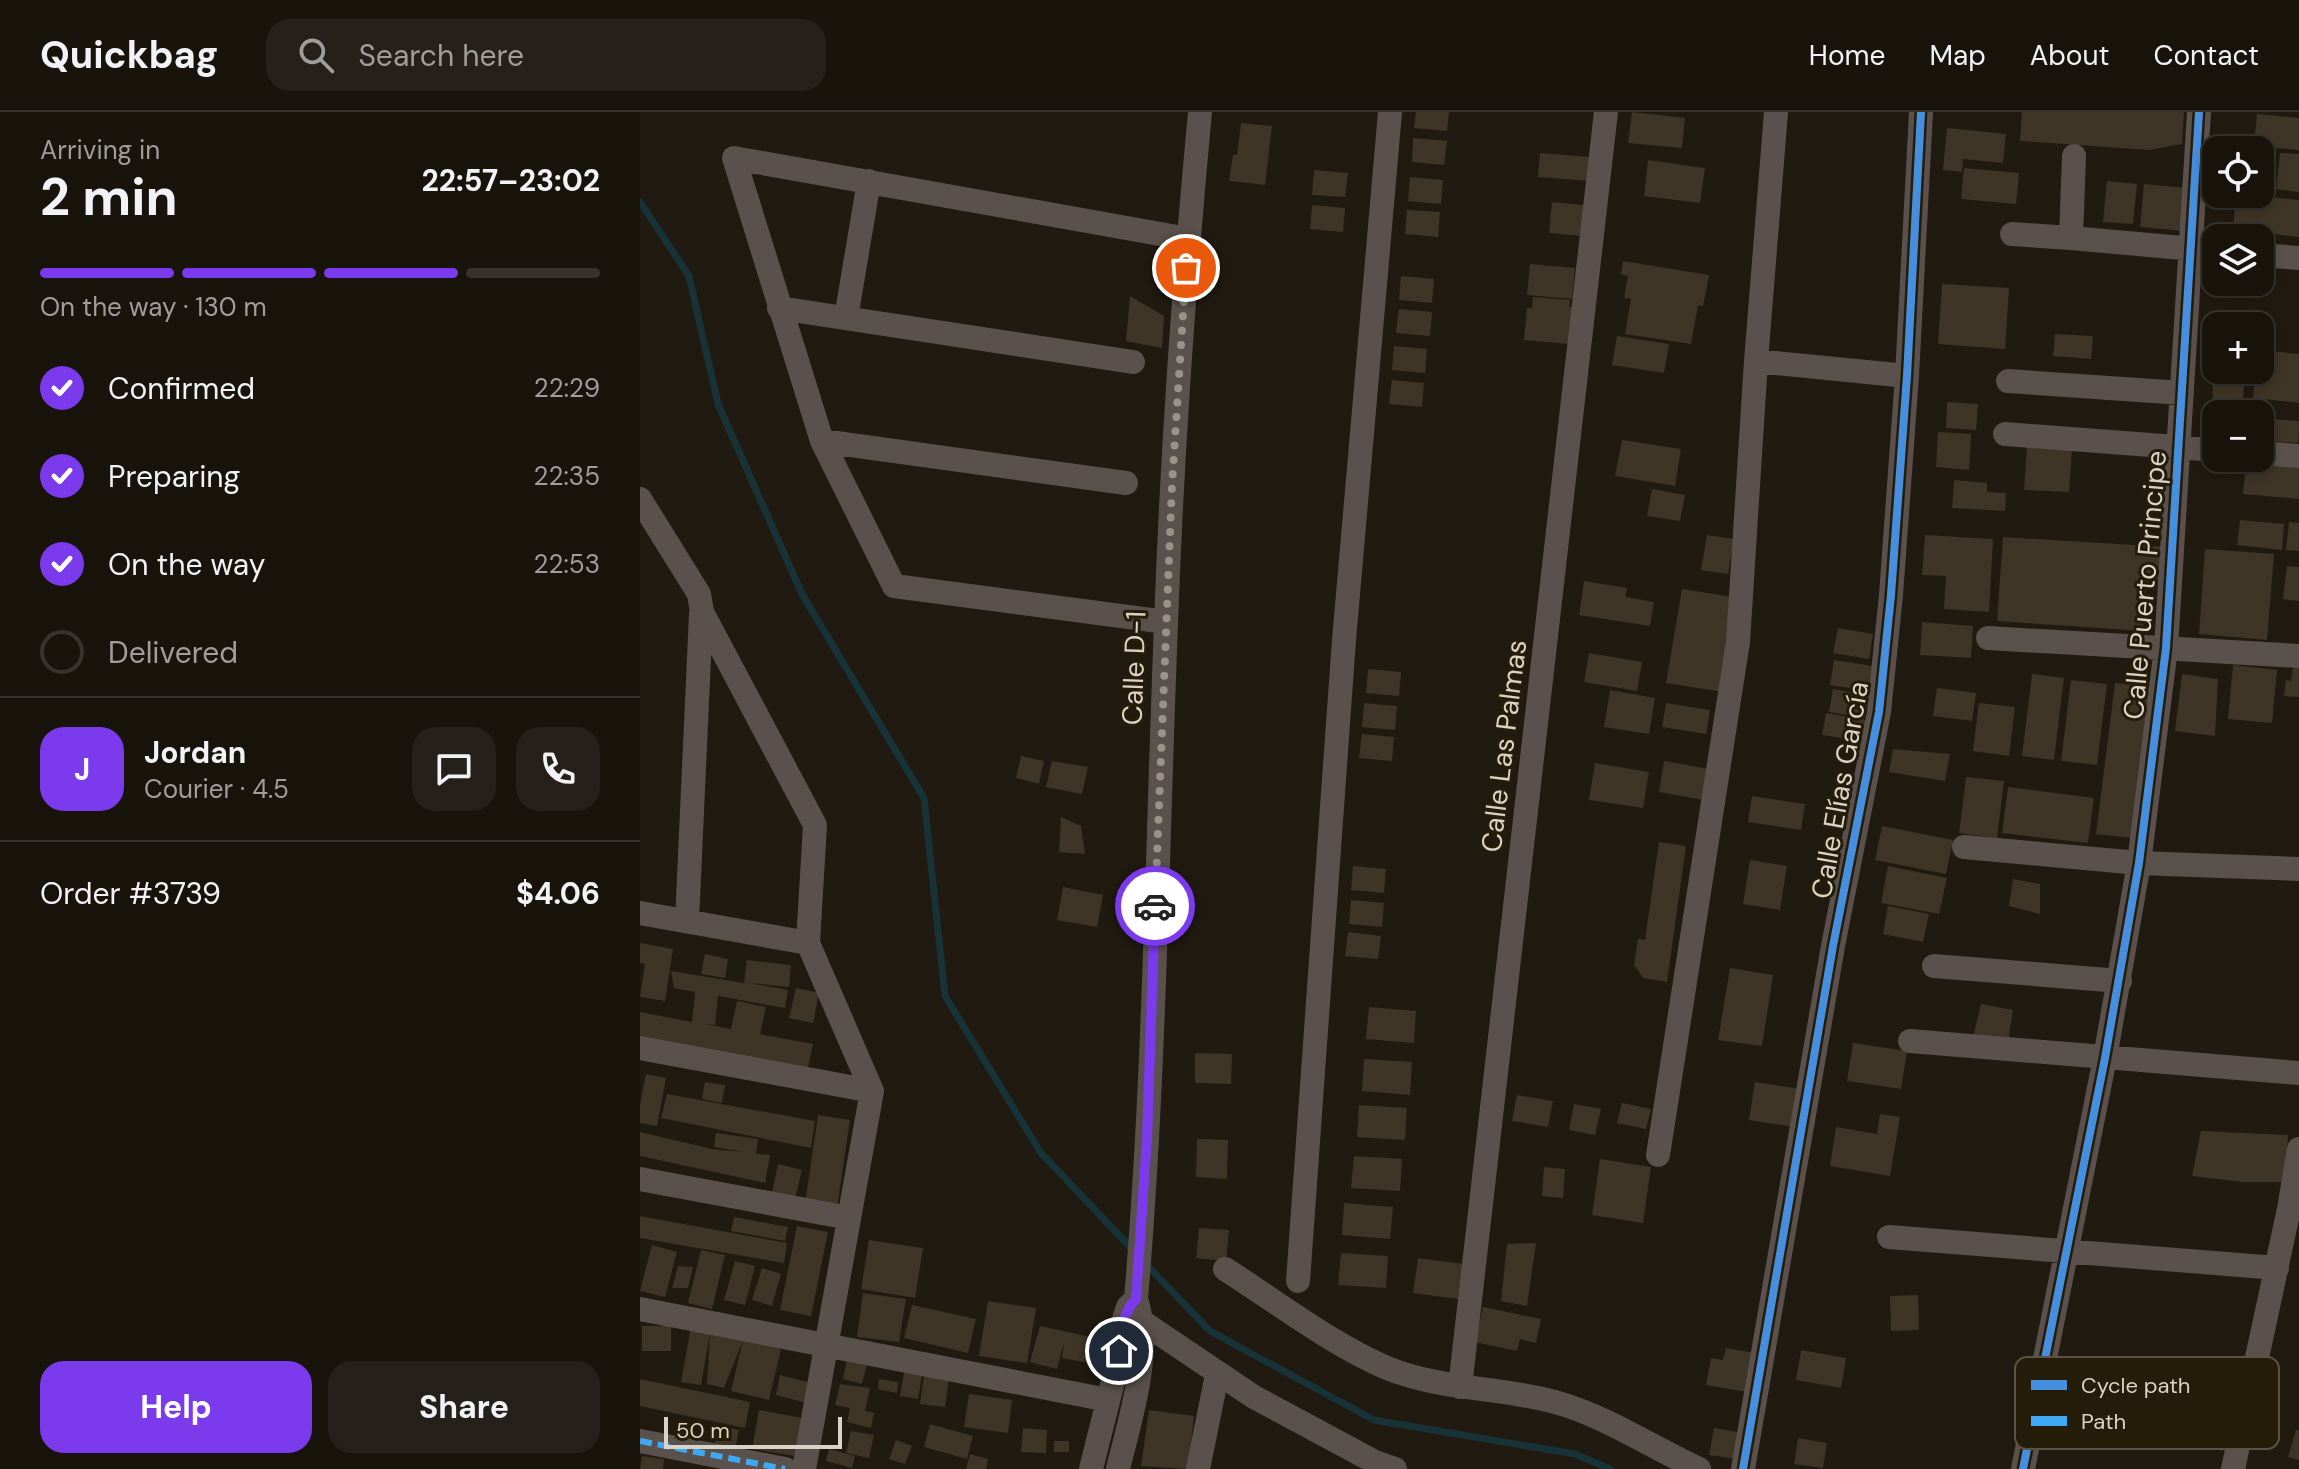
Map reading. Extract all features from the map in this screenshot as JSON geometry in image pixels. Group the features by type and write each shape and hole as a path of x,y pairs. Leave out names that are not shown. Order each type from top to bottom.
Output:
{"street":[{"name":"Calle D-1","path":"1118,1469 1138,1380 1176,408 1200,112"},
{"path":"1298,1281 1346,624 1390,112"},
{"name":"Calle Las Palmas","path":"1460,1387 1606,112"},
{"path":"1658,1155 1738,642 1776,112"},
{"name":"Calle Elías García","path":"1743,1469 1831,961 1879,712 1907,376 1921,112"},
{"name":"Calle Puerto Principe","path":"2199,112 2203,224"},
{"path":"2071,238 2074,156"},
{"path":"1166,622 894,586 822,441 734,158 1188,239"},
{"path":"846,318 869,181"},
{"path":"2012,234 2202,250"},
{"path":"2274,256 2299,258"},
{"name":"Calle Puerto Principe","path":"2046,1357 2120,981 2139,863 2166,648 2182,393 2202,263"},
{"path":"779,308 1133,362"},
{"path":"1756,361 1907,376"},
{"path":"2008,381 2182,393"},
{"path":"2005,434 2202,449"},
{"path":"822,441 1126,483"},
{"path":"2274,454 2299,456"},
{"path":"640,499 699,594 702,612 687,921"},
{"path":"702,612 815,825 808,943 872,1091 804,1469"},
{"path":"1988,638 2299,656"},
{"path":"1964,847 2139,863 2299,869"},
{"path":"640,913 808,943"},
{"path":"1934,966 2120,981"},
{"path":"1910,1041 2299,1073"},
{"path":"640,1048 872,1091"},
{"path":"2258,1357 2277,1268 2294,1211 2299,1149"},
{"path":"640,1179 849,1218"},
{"path":"1889,1237 2277,1268"},
{"path":"1225,1269 1357,1353 1409,1375 1553,1402 1589,1413 1699,1469"},
{"path":"1091,1469 1128,1307 1139,1310 1217,1375 1348,1448 1395,1469"},
{"path":"640,1309 1108,1400"},
{"path":"1198,1469 1217,1375"},
{"path":"640,1441 785,1469"},
{"name":"Calle Puerto Principe","path":"2023,1469 2027,1449"},
{"path":"2233,1469 2237,1449"}],"building":[{"path":"1416,112 1449,112 1447,131 1414,128"},
{"path":"1632,112 1685,118 1682,148 1628,143"},
{"path":"2022,112 2184,112 2182,144 2149,150 2020,141"},
{"path":"2257,114 2299,118 2299,150 2274,148 2274,136 2255,136"},
{"path":"1241,123 1272,126 1265,185 1229,181 1233,155 1237,155"},
{"path":"1947,128 2006,134 2003,163 1963,159 1962,172 1943,170"},
{"path":"1413,138 1447,141 1444,165 1412,162"},
{"path":"1540,153 1604,158 1602,182 1538,177"},
{"path":"2280,153 2299,154 2299,192 2276,189"},
{"path":"1648,160 1705,168 1700,203 1644,196"},
{"path":"1964,168 2019,173 2016,204 1961,199"},
{"path":"1314,170 1348,173 1345,197 1312,195"},
{"path":"1410,177 1443,180 1441,204 1408,201"},
{"path":"2107,181 2137,184 2133,224 2103,222"},
{"path":"2144,184 2187,188 2183,231 2140,227"},
{"path":"2274,198 2299,200 2299,237 2274,234 2274,224 2234,224 2235,208 2274,208"},
{"path":"1552,202 1594,206 1591,237 1549,233"},
{"path":"1312,205 1345,208 1343,232 1310,229"},
{"path":"1407,210 1440,212 1438,237 1405,234"},
{"path":"1623,261 1709,275 1703,306 1698,305 1691,344 1625,334 1631,299 1624,298 1628,276 1621,274"},
{"path":"1530,264 1575,268 1572,299 1527,295"},
{"path":"1401,276 1434,279 1432,303 1399,300"},
{"path":"1942,284 2009,288 2005,349 1938,344"},
{"path":"1130,296 1164,316 1162,348 1126,341"},
{"path":"1533,297 1570,300 1569,307 1582,308 1569,344 1524,340 1527,308 1532,308"},
{"path":"1399,309 1432,312 1430,336 1396,333"},
{"path":"2055,334 2093,336 2091,359 2053,356"},
{"path":"1617,336 1669,344 1664,373 1612,365"},
{"path":"1394,346 1427,349 1425,373 1392,370"},
{"path":"2274,351 2299,354 2299,403 2253,398 2254,384 2274,384"},
{"path":"1392,380 1424,383 1422,407 1389,404"},
{"path":"2213,384 2244,384 2243,400 2213,400"},
{"path":"1947,402 1978,404 1976,430 1946,428"},
{"path":"2274,419 2299,421 2298,443 2274,441"},
{"path":"1938,432 1971,434 1969,470 1936,467"},
{"path":"1622,440 1681,449 1675,486 1615,476"},
{"path":"2027,446 2072,450 2069,492 2024,490"},
{"path":"2274,465 2299,468 2299,499 2243,494 2245,472 2274,472"},
{"path":"1954,480 1987,483 1987,492 2006,493 2005,511 1952,508"},
{"path":"1652,489 1685,495 1680,521 1647,516"},
{"path":"2240,520 2284,524 2282,550 2237,545"},
{"path":"2289,522 2299,523 2299,551 2286,550"},
{"path":"1707,535 1734,539 1728,574 1701,570"},
{"path":"1925,535 1993,539 1989,612 1944,609 1946,576 1922,575"},
{"path":"2003,537 2167,547 2165,586 2146,584 2143,631 1997,621"},
{"path":"2205,549 2274,554 2267,640 2199,634"},
{"path":"2287,566 2299,567 2299,601 2283,599"},
{"path":"1584,581 1627,588 1625,597 1654,602 1650,626 1579,615"},
{"path":"1682,589 1739,598 1723,692 1666,683"},
{"path":"1922,622 1973,626 1971,658 1920,655"},
{"path":"1838,628 1873,634 1869,659 1833,653"},
{"path":"1589,653 1642,662 1637,691 1584,682"},
{"path":"1834,660 1879,667 1875,692 1830,685"},
{"path":"2233,665 2277,670 2272,723 2228,719"},
{"path":"2293,666 2299,667 2299,697 2284,696 2286,680 2291,681"},
{"path":"1368,669 1401,672 1399,696 1366,693"},
{"path":"2032,674 2064,678 2054,760 2022,756"},
{"path":"2182,674 2218,679 2215,736 2175,731"},
{"path":"2071,680 2107,684 2097,765 2061,761"},
{"path":"2115,683 2152,687 2133,838 2096,834"},
{"path":"1937,688 1976,693 1972,721 1933,716"},
{"path":"1833,689 1868,695 1864,718 1829,712"},
{"path":"1610,690 1655,698 1649,734 1604,727"},
{"path":"1364,703 1397,706 1395,730 1362,727"},
{"path":"1666,703 1710,710 1706,734 1662,727"},
{"path":"1979,703 2015,707 2009,756 1973,751"},
{"path":"1826,713 1866,720 1862,741 1822,735"},
{"path":"1362,734 1394,737 1392,761 1359,758"},
{"path":"1893,749 1950,754 1945,781 1889,772"},
{"path":"1021,756 1044,761 1039,784 1016,778"},
{"path":"1052,761 1088,767 1082,794 1046,787"},
{"path":"1664,761 1709,769 1704,800 1659,792"},
{"path":"1595,763 1649,772 1643,808 1589,800"},
{"path":"1966,777 2004,781 1997,838 1959,833"},
{"path":"2008,787 2094,798 2088,843 2002,833"},
{"path":"1752,796 1805,804 1801,830 1748,822"},
{"path":"1061,817 1081,826 1085,854 1059,852"},
{"path":"1882,826 1953,840 1946,874 1875,860"},
{"path":"1659,842 1686,846 1667,982 1643,978 1634,965 1638,939 1645,940"},
{"path":"1750,860 1787,866 1780,910 1743,904"},
{"path":"1353,866 1386,869 1384,893 1351,890"},
{"path":"1888,866 1947,878 1939,914 1881,903"},
{"path":"2013,879 2040,884 2040,914 2009,906"},
{"path":"1063,887 1103,895 1097,927 1057,920"},
{"path":"1351,900 1384,903 1382,927 1349,924"},
{"path":"1888,906 1929,914 1923,942 1883,934"},
{"path":"1348,932 1381,936 1378,959 1345,956"},
{"path":"640,943 673,949 665,1001 640,997 645,964 640,963"},
{"path":"705,954 728,959 725,978 701,974"},
{"path":"747,960 791,965 789,987 749,983 788,990 785,1008 718,996 715,1025 705,1024 731,1029 737,1001 766,1007 760,1034 813,1044 807,1072 640,1041 640,1012 692,1022 695,992 674,988 671,971 744,983"},
{"path":"1730,968 1773,975 1762,1046 1718,1040"},
{"path":"796,988 819,993 813,1023 789,1018"},
{"path":"1981,1004 2013,1010 2007,1048 1972,1041"},
{"path":"1369,1007 1416,1011 1414,1043 1366,1039"},
{"path":"1853,1043 1907,1051 1901,1089 1847,1081"},
{"path":"1195,1053 1232,1054 1231,1084 1195,1083"},
{"path":"1364,1059 1412,1062 1410,1095 1362,1091"},
{"path":"646,1074 666,1078 657,1126 640,1123"},
{"path":"705,1082 725,1085 722,1103 702,1099"},
{"path":"1755,1082 1807,1090 1801,1128 1749,1120"},
{"path":"667,1094 815,1121 811,1148 661,1118"},
{"path":"1517,1095 1553,1101 1548,1127 1512,1121"},
{"path":"1622,1103 1651,1109 1646,1129 1617,1123"},
{"path":"1574,1104 1601,1109 1595,1135 1569,1130"},
{"path":"1359,1105 1407,1108 1405,1140 1357,1137"},
{"path":"1880,1114 1900,1117 1890,1176 1830,1166 1836,1127 1877,1134"},
{"path":"818,1115 850,1120 837,1208 805,1204"},
{"path":"2201,1131 2288,1135 2285,1182 2242,1182 2192,1176"},
{"path":"640,1132 712,1149 744,1152 714,1147 716,1133 758,1139 756,1154 770,1155 765,1183 640,1156"},
{"path":"1197,1139 1228,1140 1227,1179 1196,1177"},
{"path":"1354,1156 1402,1159 1400,1191 1351,1188"},
{"path":"1600,1159 1651,1167 1643,1223 1592,1215"},
{"path":"778,1164 802,1170 793,1207 770,1202"},
{"path":"1544,1167 1565,1169 1563,1198 1542,1196"},
{"path":"1344,1203 1393,1207 1390,1239 1342,1235"},
{"path":"640,1216 787,1243 784,1263 640,1238"},
{"path":"734,1217 788,1227 785,1241 731,1231"},
{"path":"797,1226 828,1232 811,1316 780,1310"},
{"path":"1199,1228 1229,1230 1226,1261 1196,1258"},
{"path":"869,1240 923,1248 915,1298 861,1289"},
{"path":"1536,1243 1527,1306 1501,1301 1507,1244"},
{"path":"652,1245 677,1252 665,1297 640,1291"},
{"path":"701,1250 725,1255 712,1309 688,1303"},
{"path":"1341,1253 1388,1256 1386,1288 1338,1285"},
{"path":"1418,1258 1463,1264 1458,1299 1413,1293"},
{"path":"735,1261 755,1266 745,1305 724,1300"},
{"path":"678,1266 693,1267 688,1288 672,1288"},
{"path":"762,1268 781,1274 772,1306 752,1300"},
{"path":"863,1293 906,1299 899,1342 857,1337"},
{"path":"1918,1295 1919,1330 1891,1331 1890,1296"},
{"path":"988,1301 1036,1308 1027,1363 979,1356"},
{"path":"912,1305 976,1319 968,1353 904,1338"},
{"path":"1483,1307 1541,1319 1536,1343 1520,1339 1517,1351 1475,1342"},
{"path":"642,1326 671,1326 671,1351 642,1351"},
{"path":"1040,1326 1100,1339 1095,1364 1062,1358 1064,1342 1057,1369 1030,1362"},
{"path":"691,1327 781,1349 769,1400 731,1391 743,1340 724,1388 707,1384 710,1334 701,1385 681,1382"},
{"path":"1726,1348 1766,1355 1759,1394 1706,1385 1711,1358 1723,1360"},
{"path":"1801,1350 1846,1358 1841,1388 1796,1380"},
{"path":"848,1356 868,1360 862,1384 843,1379"},
{"path":"905,1367 923,1370 918,1399 900,1396"},
{"path":"780,1375 819,1385 814,1405 776,1395"},
{"path":"924,1375 949,1378 945,1407 920,1404"},
{"path":"640,1379 750,1402 745,1428 640,1406"},
{"path":"879,1379 898,1382 897,1393 878,1389"},
{"path":"840,1384 870,1388 865,1411 874,1413 871,1428 847,1422 850,1408 835,1405"},
{"path":"969,1394 1012,1400 1008,1433 964,1427"},
{"path":"759,1410 808,1419 801,1457 752,1449"},
{"path":"1149,1410 1194,1416 1188,1469 1141,1466"},
{"path":"930,1424 973,1436 967,1459 924,1447"},
{"path":"718,1426 739,1430 735,1450 714,1446"},
{"path":"1023,1428 1047,1430 1046,1453 1021,1452"},
{"path":"1714,1428 1748,1434 1743,1460 1709,1455"},
{"path":"2296,1430 2299,1430 2299,1460 2288,1457"},
{"path":"851,1431 874,1435 869,1458 846,1453"},
{"path":"1798,1438 1827,1443 1823,1468 1794,1464"},
{"path":"896,1440 912,1446 905,1464 889,1459"},
{"path":"1054,1441 1069,1441 1069,1452 1054,1452"},
{"path":"829,1449 855,1456 852,1468 826,1461"},
{"path":"970,1454 988,1459 986,1469 966,1469"},
{"path":"642,1456 664,1459 663,1469 640,1469"}],"waterway":[{"path":"640,202 689,276 718,404 802,594 924,798 945,996 1041,1153 1134,1251"},
{"path":"1145,1263 1210,1331 1374,1420 1575,1454 1610,1469"}],"marked path":[{"path":"640,1441 785,1469"}],"cycle path":[{"path":"1743,1469 1833,946 1879,712 1907,376 1921,112"},
{"path":"2045,1357 2105,1058 2139,863 2166,648 2199,112"},
{"path":"2023,1469 2027,1449"}],"way so far":[{"path":"1155,906 1172,485 1186,268"}],"route":[{"path":"1119,1351 1125,1316 1136,1299 1142,1227 1155,906"}]}
